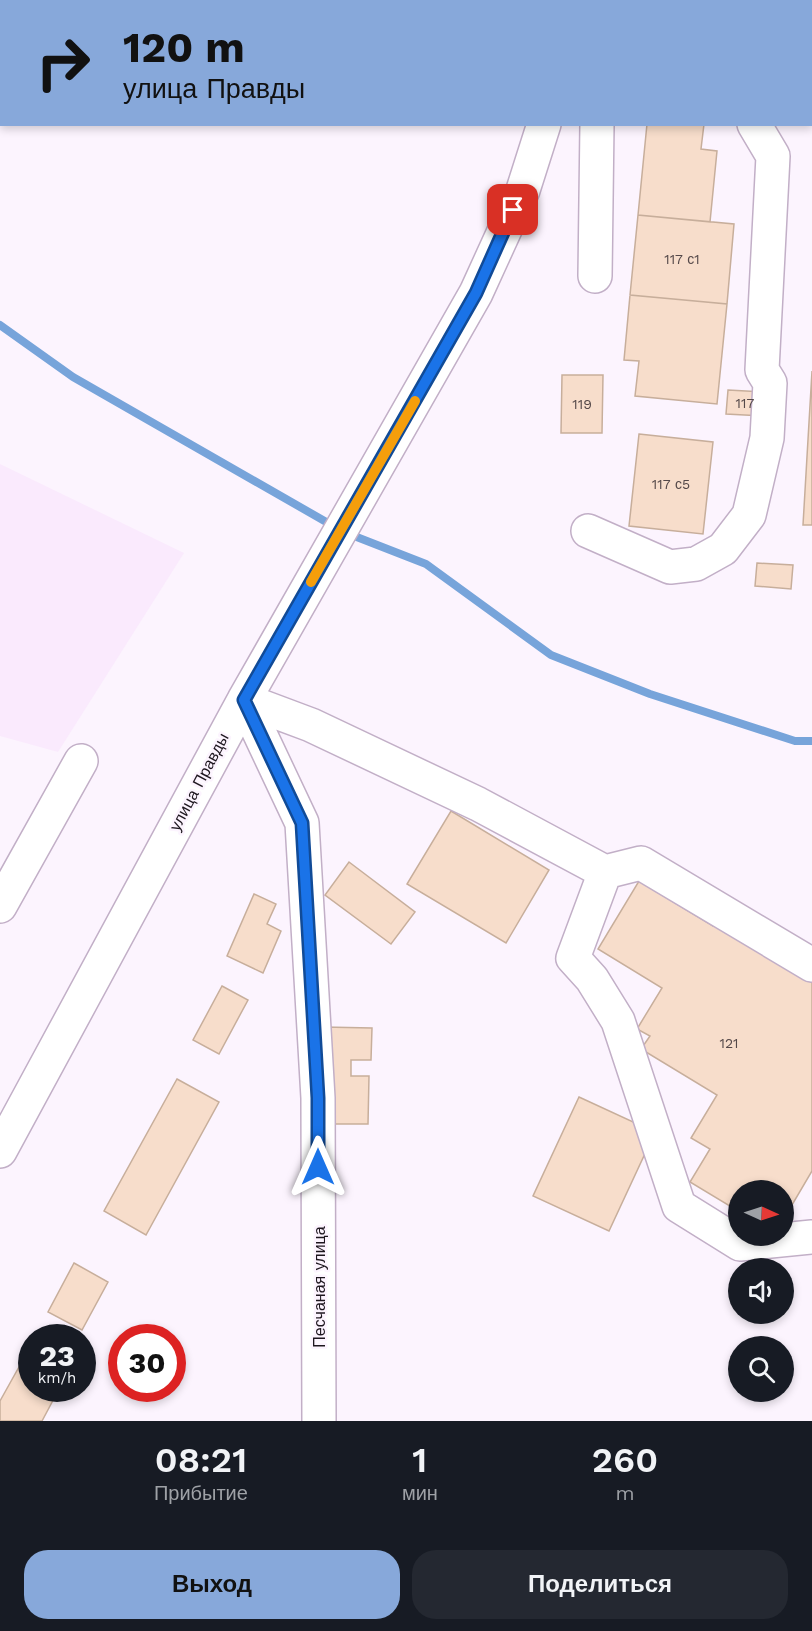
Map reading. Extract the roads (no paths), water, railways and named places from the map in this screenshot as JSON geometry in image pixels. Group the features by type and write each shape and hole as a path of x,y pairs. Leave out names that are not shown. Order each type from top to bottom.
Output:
{"street":[{"name":"улица Правды","path":"0,1151 244,700 476,293 523,190 543,126"},
{"path":"595,276 597,126"},
{"path":"588,531 670,567 696,564 723,549 749,515 767,438 770,383 762,370 773,156 755,126"},
{"path":"244,700 311,725 478,804 605,872 641,863 812,965"},
{"name":"Песчаная улица","path":"244,700 302,823 318,1098 319,1421"},
{"path":"0,906 81,761"},
{"path":"605,872 573,958 592,979 618,1021 679,1206 740,1244 812,1238"}],"waterway":[{"path":"0,325 73,377 335,527"},
{"path":"349,534 426,564 551,655 650,694 795,741 812,741"}]}
